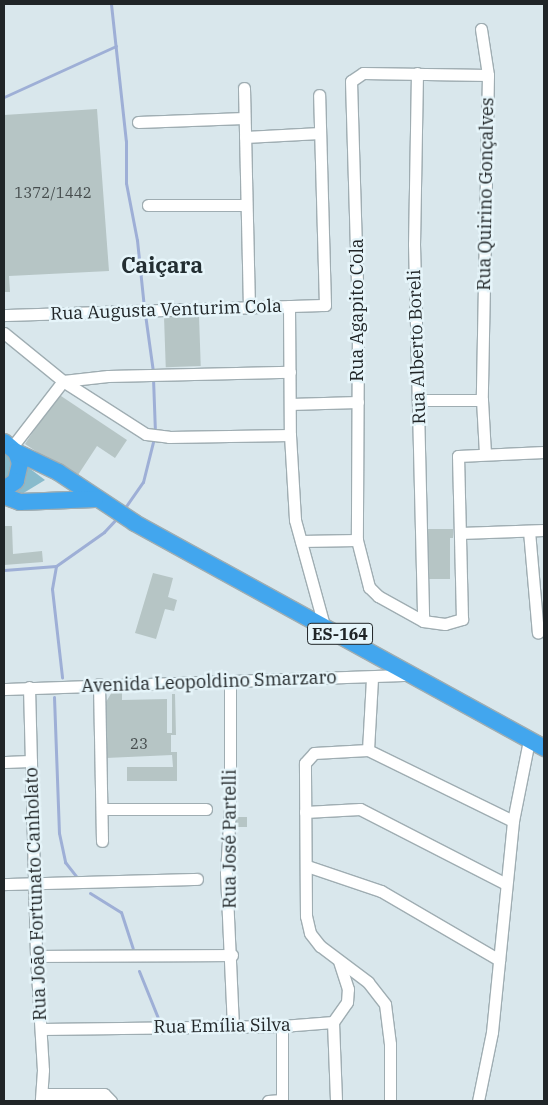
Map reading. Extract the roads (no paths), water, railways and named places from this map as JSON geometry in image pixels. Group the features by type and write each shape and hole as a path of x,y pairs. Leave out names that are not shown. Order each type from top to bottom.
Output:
{"highway":[{"path":"4,490 19,475 20,463 11,447"},
{"name":"ES-164","path":"11,447 58,472 95,499 135,523 324,625 544,748"},
{"path":"4,496 20,502 95,499"}],"street":[{"path":"481,29 488,75"},
{"name":"Rua Quirino Gonçalves","path":"351,81 363,72 488,75 482,400 485,453"},
{"name":"Rua Alberto Boreli","path":"417,73 414,244 423,621"},
{"name":"Rua Agapito Cola","path":"351,81 357,218 358,540 369,587 378,596 423,621"},
{"path":"244,88 249,307"},
{"path":"245,137 320,133 320,95"},
{"path":"138,122 244,118"},
{"name":"Rua Augusta Venturim Cola","path":"4,315 322,306 328,303 323,249 320,133"},
{"path":"148,205 246,205"},
{"path":"289,306 290,435 295,520 324,625"},
{"path":"4,333 63,381 126,423 155,435 290,435"},
{"path":"11,447 63,381 153,375 290,372"},
{"path":"418,400 482,400"},
{"path":"290,404 358,402"},
{"path":"423,621 444,624 462,619 457,459 461,454 544,452"},
{"path":"460,533 544,530"},
{"path":"529,531 538,633"},
{"path":"301,541 358,540"},
{"name":"Avenida Leopoldino Smarzaro","path":"4,689 99,684 372,678 414,675"},
{"path":"368,750 372,678"},
{"name":"Rua José Partelli","path":"230,681 230,809 226,873 232,955 233,1027"},
{"path":"99,684 102,841"},
{"name":"Rua João Fortunato Canholato","path":"29,687 36,956 41,1029 42,1098"},
{"path":"478,1101 492,1032 513,821 529,740"},
{"path":"390,1101 390,1036 385,1004 368,982 320,946 310,933 306,916 307,866 304,763 314,753 368,750 513,821"},
{"path":"4,762 31,761"},
{"path":"102,809 206,809"},
{"path":"305,812 360,809 506,884"},
{"path":"307,866 381,891 499,960"},
{"path":"4,884 35,885 197,879"},
{"path":"36,956 232,955"},
{"path":"336,1101 333,1022 348,1002 345,973 337,959"},
{"name":"Rua Emília Silva","path":"41,1029 282,1026 333,1022"},
{"path":"268,1101 282,1101 282,1026"},
{"path":"42,1098 107,1098"}],"waterway":[{"path":"111,4 126,141 126,183 137,240 144,308"},
{"path":"4,97 116,46"},
{"path":"145,314 153,372"},
{"path":"153,378 155,432"},
{"path":"124,509 143,482 154,438"},
{"path":"4,570 56,566 104,532 117,518"},
{"path":"56,566 52,589 62,677"},
{"path":"54,697 59,833 65,862 76,876"},
{"path":"90,893 121,912 133,948"},
{"path":"139,971 158,1018"}],"district":[{"name":"Caiçara","path":"162,265"}]}
